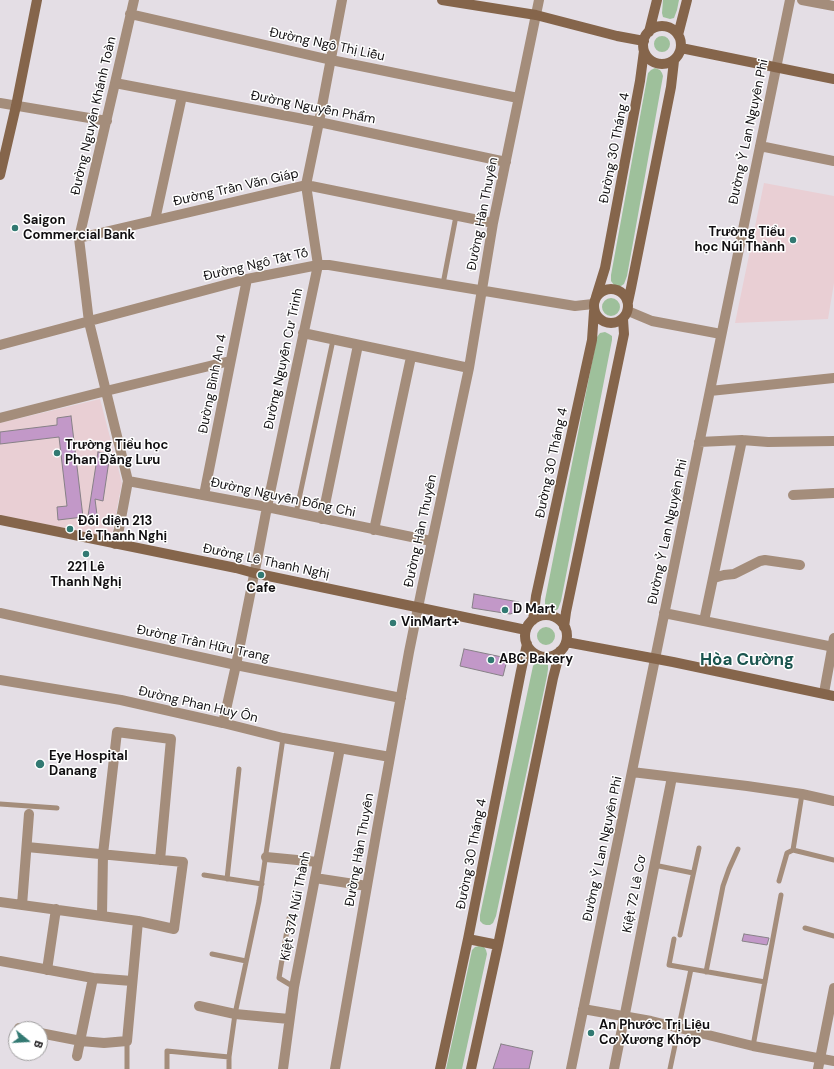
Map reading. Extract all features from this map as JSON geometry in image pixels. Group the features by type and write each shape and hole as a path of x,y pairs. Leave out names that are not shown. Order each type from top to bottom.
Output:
{"street":[{"path":"0,175 16,106 37,0"},
{"name":"Đường Nguyễn Khánh Toàn","path":"115,544 128,481 89,322 79,238 134,0"},
{"name":"Đường Nguyễn Cư Trinh","path":"223,723 318,265 306,185 342,0"},
{"path":"442,0 536,15 617,36 646,41"},
{"name":"Đường Hàn Thuyên","path":"335,1069 418,608 431,541 469,368 493,223 539,0"},
{"name":"Đường 30 Tháng 4","path":"533,620 536,596 592,340 594,304 605,268 639,89 646,41 657,0"},
{"path":"678,35 687,0"},
{"name":"Đường Ỷ Lan Nguyên Phi","path":"571,1069 790,0"},
{"path":"802,0 834,6"},
{"name":"Đường Ngô Thị Liễu","path":"130,14 331,60 518,98"},
{"path":"564,627 624,334 626,311 626,297 616,290 605,290 600,292 594,304 596,317 606,324 618,322 626,311 671,87 674,61 681,48 680,39 675,31 664,26 653,29 646,41 647,56 656,63 662,64 674,61"},
{"path":"681,48 834,79"},
{"name":"Đường Nguyễn Phẩm","path":"116,83 319,122 506,162"},
{"path":"154,220 182,96"},
{"path":"0,102 16,106 107,120"},
{"path":"760,146 834,161"},
{"name":"Đường Trần Văn Giáp","path":"79,238 306,185 493,223"},
{"name":"Đường Ngô Tất Tố","path":"0,345 246,279 318,265 575,306 594,304"},
{"name":"Đường Bình An 4","path":"204,495 246,279"},
{"path":"626,311 652,321 721,334"},
{"path":"303,334 469,368"},
{"path":"322,519 358,345"},
{"path":"374,530 411,357"},
{"path":"0,418 230,361"},
{"path":"710,391 834,378"},
{"path":"699,442 742,440 768,442 834,441"},
{"path":"704,621 742,440"},
{"name":"Đường Nguyễn Đổng Chi","path":"128,481 267,507 431,541"},
{"path":"793,495 834,493"},
{"name":"Đường Lê Thanh Nghị","path":"0,520 236,568 526,630"},
{"path":"714,578 734,574 765,560 800,565"},
{"name":"Đường Trần Hữu Trang","path":"0,613 236,665 401,698"},
{"path":"664,613 833,644 824,693"},
{"path":"471,1069 553,678 560,651 566,642 566,631 561,622 556,618 544,615 533,620 526,630 526,640 527,644 534,653 539,656 550,656 560,651"},
{"path":"566,642 688,665 834,696"},
{"name":"Đường 30 Tháng 4","path":"440,1069 468,939 527,644"},
{"name":"Đường Phan Huy Ôn","path":"0,680 121,700 283,738 390,757"},
{"path":"102,916 103,854 117,732 171,739 160,860"},
{"name":"Kiệt 374 Núi Thành","path":"283,1069 294,987 340,748"},
{"path":"632,772 747,786 802,794 834,801"},
{"name":"Kiệt 72 Lê Cơ","path":"614,1069 672,778"},
{"path":"22,905 29,814"},
{"path":"0,902 138,921 174,930 183,862 27,847"},
{"path":"266,857 318,862"},
{"path":"315,878 367,886"},
{"path":"47,970 56,909"},
{"path":"48,1035 81,1041 104,1043 127,1041 138,921"},
{"path":"468,939 498,945"},
{"path":"0,961 93,978 132,981"},
{"path":"77,1056 93,978"},
{"path":"819,1064 834,988"},
{"path":"199,1006 235,1014 290,1019"},
{"path":"583,1009 679,1028 819,1064 834,1061"}],"lane":[{"path":"443,284 456,216"},
{"path":"296,513 333,340"},
{"path":"229,1069 229,1057 235,1014 262,884 283,738"},
{"path":"228,879 239,770"},
{"path":"793,850 802,794"},
{"path":"0,804 57,808"},
{"path":"680,935 699,848"},
{"path":"706,972 723,886 738,849"},
{"path":"779,881 787,853 793,850 834,860"},
{"path":"654,865 693,873"},
{"path":"204,875 262,884"},
{"path":"753,1046 781,895"},
{"path":"289,918 280,978 294,987"},
{"path":"805,928 834,936"},
{"path":"674,938 669,965 765,982"},
{"path":"212,954 246,961"},
{"path":"670,1069 691,969"},
{"path":"127,1041 127,1069"},
{"path":"167,1069 167,1051 229,1057"}],"shaded area":[{"name":"Trường Tiểu học Núi Thành","path":"764,183 834,196 834,283 828,319 735,323"},
{"name":"Trường Tiểu học Phan Đăng Lưu","path":"100,399 122,483 112,533 103,536 0,515 0,423"}],"green space":[{"path":"663,0 679,0 674,18 670,19 663,17"},
{"path":"662,36 669,41 670,44 665,51 662,52 655,47 654,44 659,37"},
{"path":"655,68 660,70 663,76 627,276 624,284 617,286 611,281 611,275 648,73"},
{"path":"611,298 617,301 620,307 617,313 611,316 605,313 602,307 605,301"},
{"path":"605,332 612,336 612,340 561,601 558,609 555,611 548,609 545,606 545,600 597,337 600,333"},
{"path":"546,627 552,630 555,636 552,642 546,645 540,642 537,636 540,630"},
{"path":"536,662 545,662 548,665 547,676 496,916 493,923 486,925 480,921 480,915 533,666"},
{"path":"479,946 484,947 487,954 462,1069 446,1069 472,950"}],"building":[{"path":"71,416 83,517 58,520 57,507 67,506 59,437 0,444 0,432 57,425 57,418"},
{"path":"98,452 110,454 103,501 95,499 97,515 88,516"},
{"path":"474,594 519,602 517,612 510,614 472,608"},
{"path":"464,649 502,657 506,664 503,676 460,666"},
{"path":"744,934 769,938 767,945 742,941"},
{"path":"501,1044 533,1051 529,1069 493,1069"}],"place":[{"name":"Saigon Commercial Bank","path":"15,228"},
{"name":"Trường Tiểu học Núi Thành","path":"793,240"},
{"name":"Trường Tiểu học Phan Đăng Lưu","path":"57,453"},
{"name":"Đối diện 213 Lê Thanh Nghị","path":"70,529"},
{"name":"221 Lê Thanh Nghị","path":"86,554"},
{"name":"Cafe","path":"261,575"},
{"name":"D Mart","path":"505,610"},
{"name":"VinMart+","path":"393,623"},
{"name":"ABC Bakery","path":"491,660"},
{"name":"Eye Hospital Danang","path":"40,764"},
{"name":"An Phước Trị Liệu Cơ Xương Khớp","path":"591,1033"}],"district":[{"name":"Hòa Cường","path":"747,661"}]}
